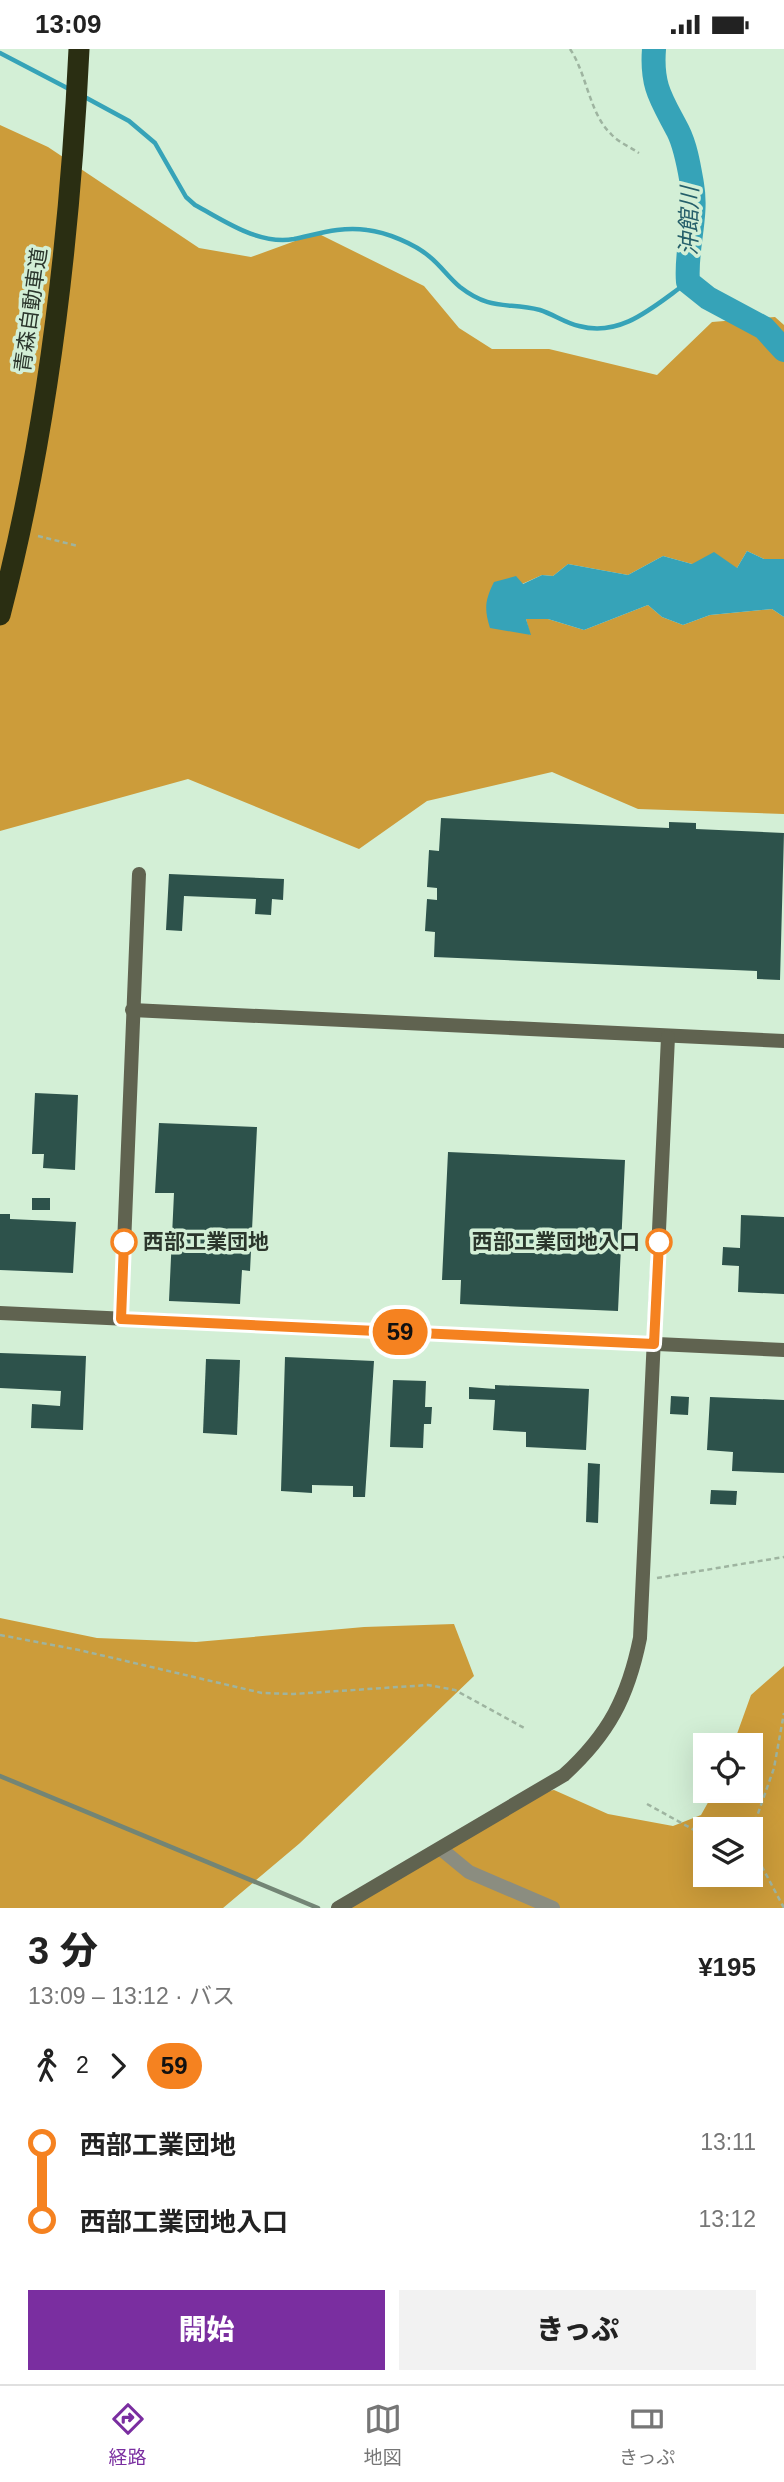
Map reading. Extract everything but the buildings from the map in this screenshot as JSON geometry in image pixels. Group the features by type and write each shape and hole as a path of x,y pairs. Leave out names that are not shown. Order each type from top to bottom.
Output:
{"highway":[{"name":"青森自動車道","path":"0,615 32,473 62,273 73,159 78,58"}],"street":[{"path":"121,1319 139,874"},
{"path":"132,1010 784,1041"},
{"path":"338,1908 564,1775 585,1756 604,1733 621,1704 634,1671 640,1638 668,1037"},
{"path":"0,1313 784,1350"},
{"path":"441,1849 469,1872 553,1908"}],"path":[{"path":"570,49 580,64 596,110 610,134 639,153"},
{"path":"34,535 78,546"},
{"path":"643,1580 784,1557"},
{"path":"0,1635 79,1650 262,1693 294,1694 428,1685 455,1689 526,1729"},
{"path":"757,1817 774,1768 784,1713"},
{"path":"646,1804 693,1829"},
{"path":"763,1869 784,1908"}],"shaded area":[{"path":"0,125 48,147 199,248 251,257 317,233 424,286 459,328 492,349 549,349 657,375 712,322 775,317 784,325 784,559 764,559 747,551 737,568 692,564 663,556 628,575 568,564 553,576 542,575 522,584 494,582 530,635 526,619 548,619 584,630 648,605 662,617 683,625 710,615 772,609 784,617 784,814 638,809 552,772 427,801 359,849 188,779 0,831"},
{"path":"0,1618 97,1638 196,1642 364,1627 454,1624 474,1676 300,1843 223,1908 0,1908"},
{"path":"784,1666 784,1908 349,1908 528,1795 554,1790 608,1814 673,1826 693,1818 693,1887 763,1887 763,1817 696,1817 701,1815 708,1803 763,1803 763,1733 737,1733 751,1695"}],"water":[{"path":"747,551 764,559 784,559 784,617 772,609 710,615 683,625 662,617 648,605 584,630 548,619 526,619 531,635 490,628 488,621 486,605 494,582 516,576 523,584 542,575 553,576 568,564 628,575 663,556 692,564 714,552 737,568"}],"waterway":[{"name":"沖館川","path":"654,49 656,83 683,144 692,184 688,282 708,298 764,328 784,350"},
{"path":"0,53 71,90"},
{"path":"81,95 129,121 155,143 186,197 195,205 255,235 281,240 348,229 383,233 424,252 460,287 481,300 540,310 574,325 595,328 610,327 637,317 688,282"}],"railway":[{"path":"0,1776 318,1908"}],"bus line":[{"name":"59","path":"124,1242 121,1319 654,1344 659,1242"}],"place":[{"name":"西部工業団地","path":"124,1242"},
{"name":"西部工業団地入口","path":"659,1242"}]}
